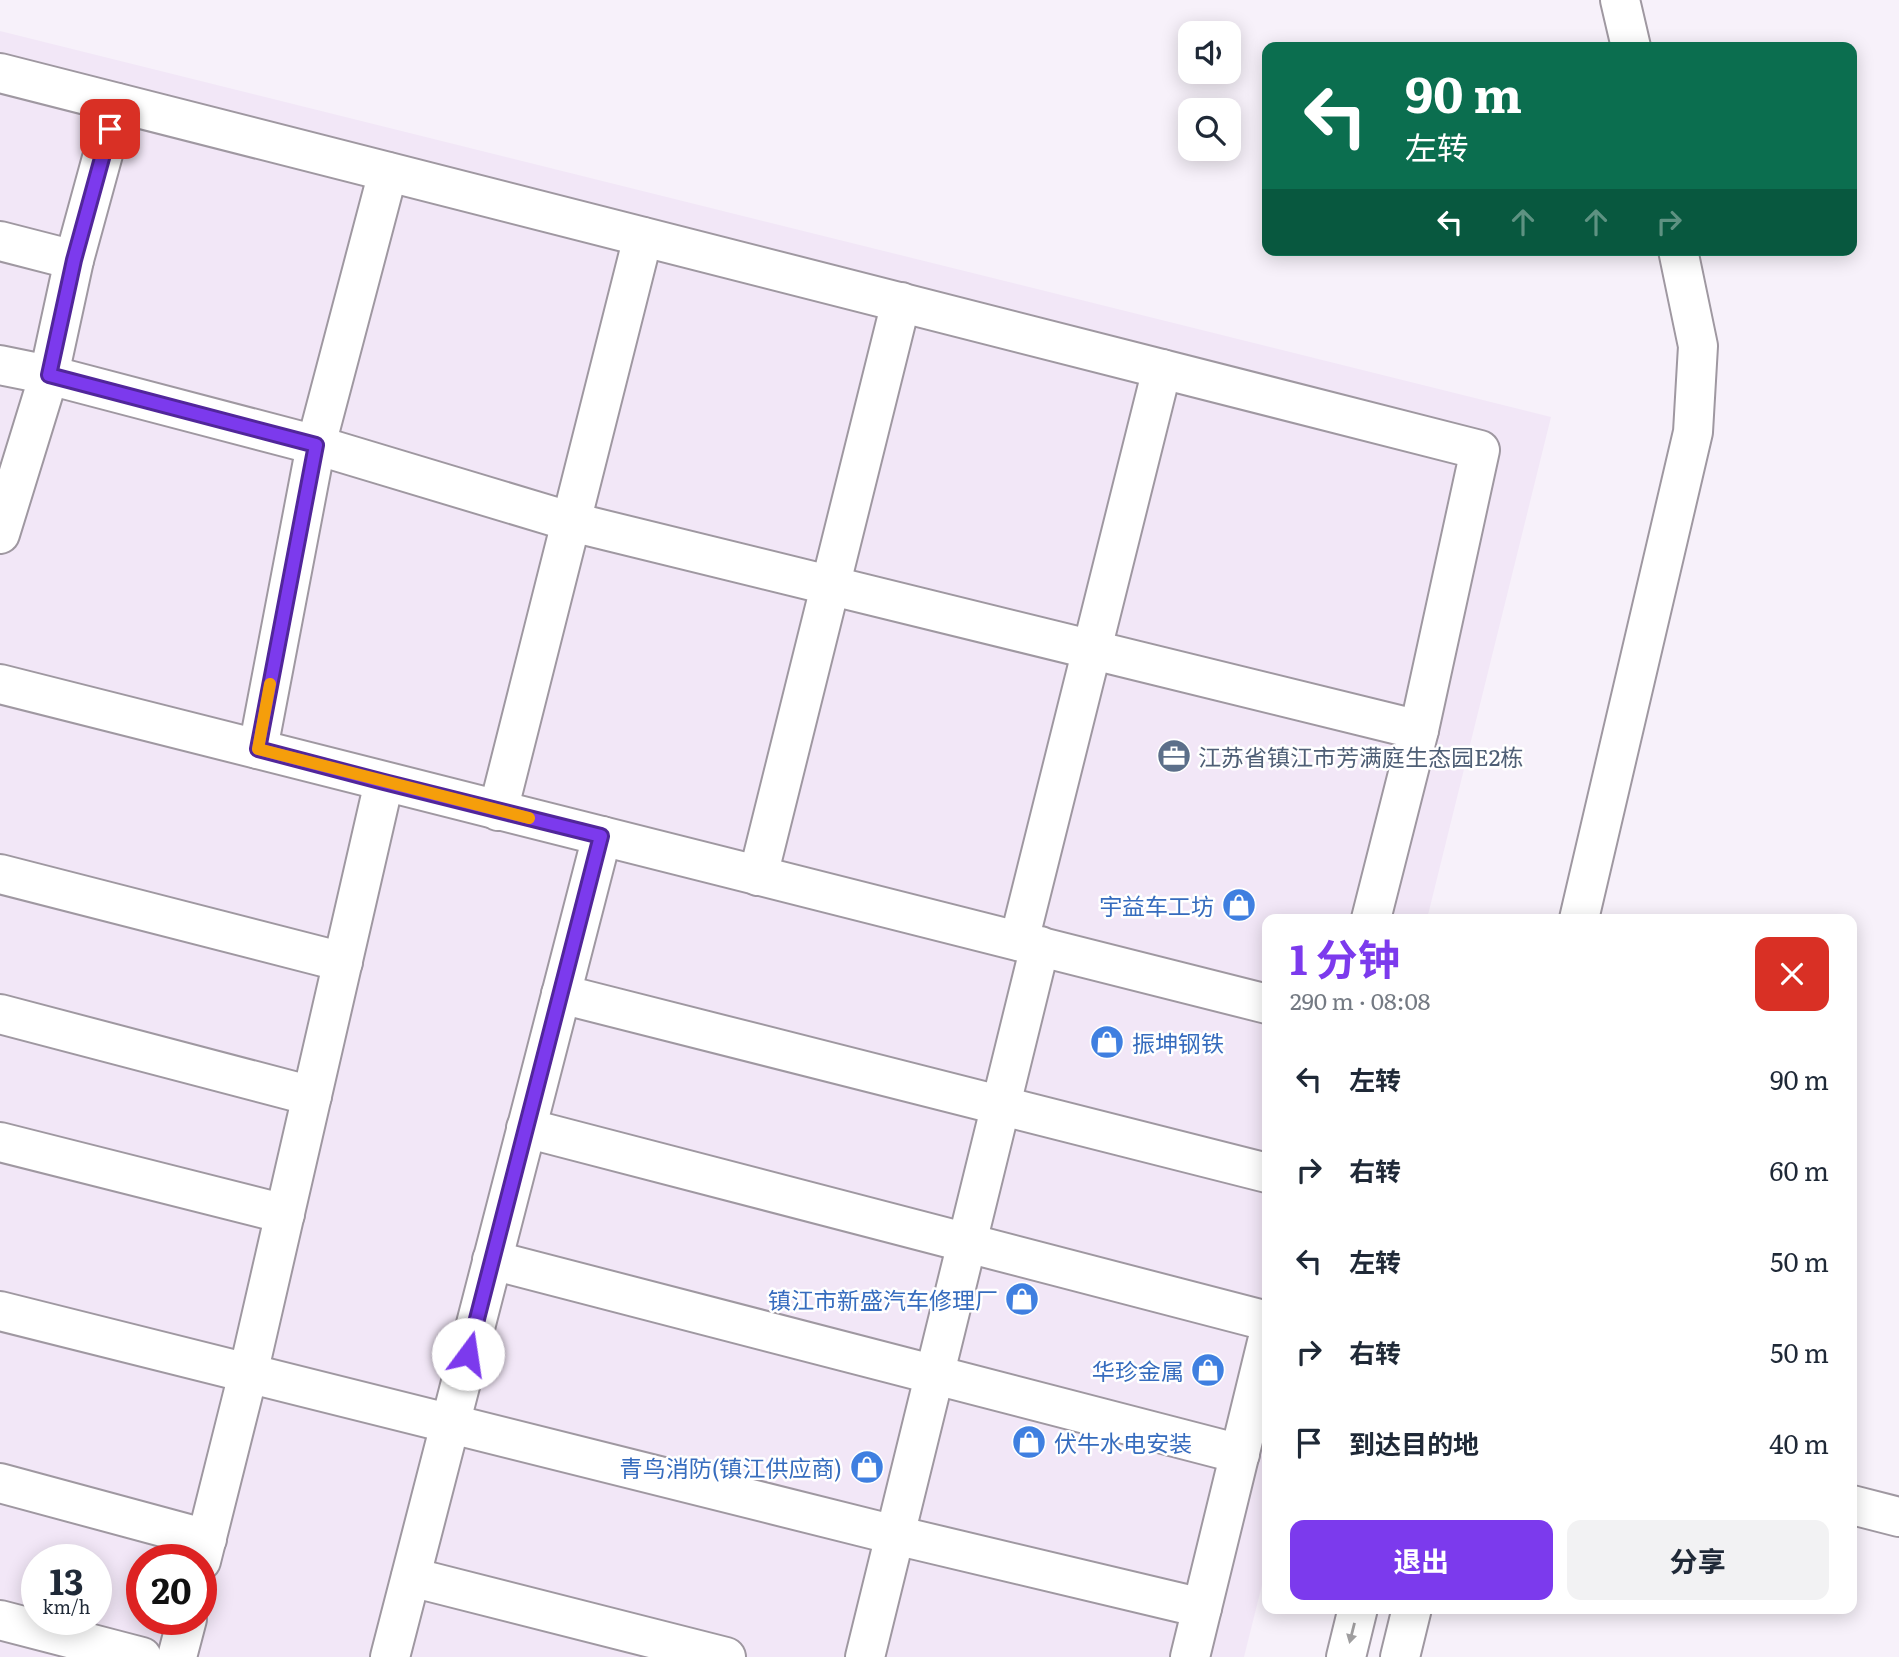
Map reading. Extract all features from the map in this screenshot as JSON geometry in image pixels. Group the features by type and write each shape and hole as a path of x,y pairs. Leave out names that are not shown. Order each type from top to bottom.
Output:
{"street":[{"path":"1620,0 1630,42"},
{"path":"0,73 1480,450 1419,730 1372,914"},
{"path":"2,520 49,375 74,260 117,103"},
{"path":"258,749 316,445 388,172"},
{"path":"498,811 643,237"},
{"path":"0,241 74,260"},
{"path":"1580,914 1693,432 1698,346 1679,256"},
{"path":"758,876 901,302"},
{"path":"0,365 49,375 316,445 572,522 1419,730"},
{"path":"865,1657 1000,1106 1030,943 1092,649 1162,369"},
{"path":"0,684 1262,1003"},
{"path":"206,1544 248,1374 384,782"},
{"path":"390,1657 601,836"},
{"path":"0,874 343,962"},
{"path":"561,994 1262,1172"},
{"path":"0,1014 312,1096"},
{"path":"526,1128 1262,1320"},
{"path":"0,1142 285,1214"},
{"path":"492,1260 1240,1454"},
{"path":"0,1311 895,1535 1202,1608"},
{"path":"1190,1657 1262,1363"},
{"path":"0,1483 186,1544"},
{"path":"1857,1506 1899,1517"},
{"path":"411,1577 726,1657"},
{"path":"1346,1657 1357,1614"},
{"path":"1400,1657 1411,1614"},
{"path":"0,1620 142,1657"},
{"path":"177,1657 183,1635"}],"shaded area":[{"path":"0,31 1551,417 1428,914 1262,914 1262,1585 1244,1657 0,1657"}],"slow traffic":[{"path":"270,684 258,749 529,818"}],"place":[{"name":"江苏省镇江市芳满庭生态园E2栋","path":"1174,756"},
{"name":"宇益车工坊","path":"1239,905"},
{"name":"振坤钢铁","path":"1107,1042"},
{"name":"镇江市新盛汽车修理厂","path":"1022,1299"},
{"name":"华珍金属","path":"1208,1370"},
{"name":"伏牛水电安装","path":"1029,1442"},
{"name":"青鸟消防(镇江供应商)","path":"867,1467"}],"route":[{"path":"110,129 74,260 49,375 316,445 258,749 601,836 468,1354"}]}
